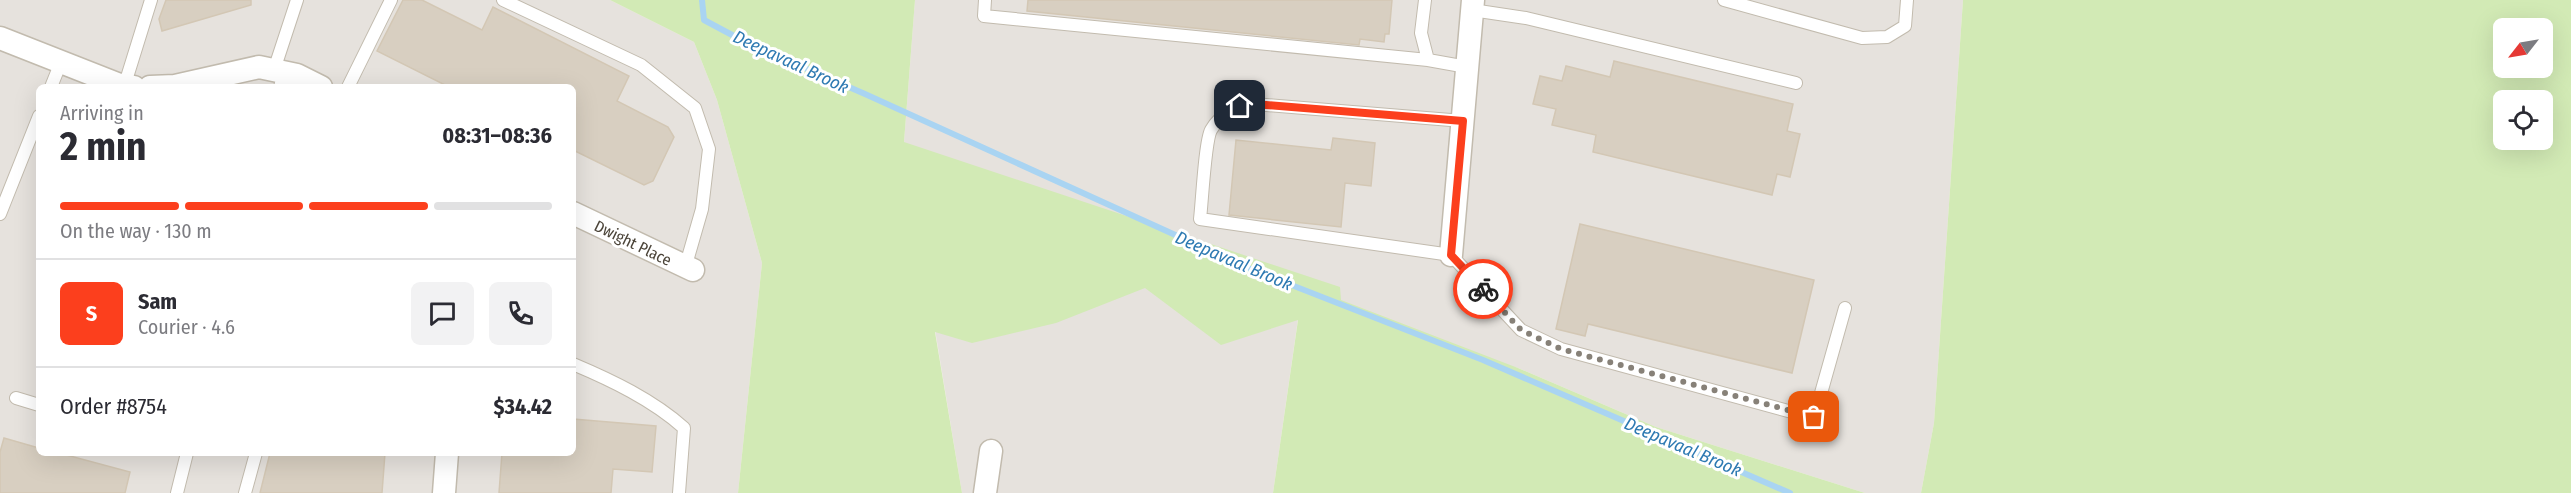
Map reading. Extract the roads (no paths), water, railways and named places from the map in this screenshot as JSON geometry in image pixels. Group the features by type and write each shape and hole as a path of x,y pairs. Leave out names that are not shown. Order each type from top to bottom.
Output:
{"street":[{"path":"1451,255 1473,5"},
{"path":"0,38 122,84"},
{"path":"184,84 259,67 279,76 297,75 315,84"},
{"name":"Dwight Place","path":"576,214 689,269"},
{"path":"985,493 992,451"},
{"path":"444,493 447,456"}],"lane":[{"path":"128,84 151,0"},
{"path":"279,76 297,0"},
{"path":"349,84 391,0"},
{"path":"503,0 641,64 695,108 709,149 702,209 689,269"},
{"path":"986,0 984,16 1428,60 1467,67"},
{"path":"1425,0 1421,33 1428,60"},
{"path":"1724,0 1862,38 1887,37 1905,26 1907,0"},
{"path":"1473,5 1796,83"},
{"path":"52,84 61,62"},
{"path":"1463,121 1254,104 1240,106 1226,113 1210,131 1200,219 1451,255 1521,330 1561,349 1814,417 1845,308"},
{"path":"0,214 36,124"},
{"path":"576,365 599,375 670,416 684,428 679,493"},
{"path":"16,398 36,404"},
{"path":"177,493 186,456"},
{"path":"244,493 255,456"}],"waterway":[{"name":"Deepavaal Brook","path":"702,0 704,20 749,44 865,94 1248,268 1483,360 1790,493"}]}
